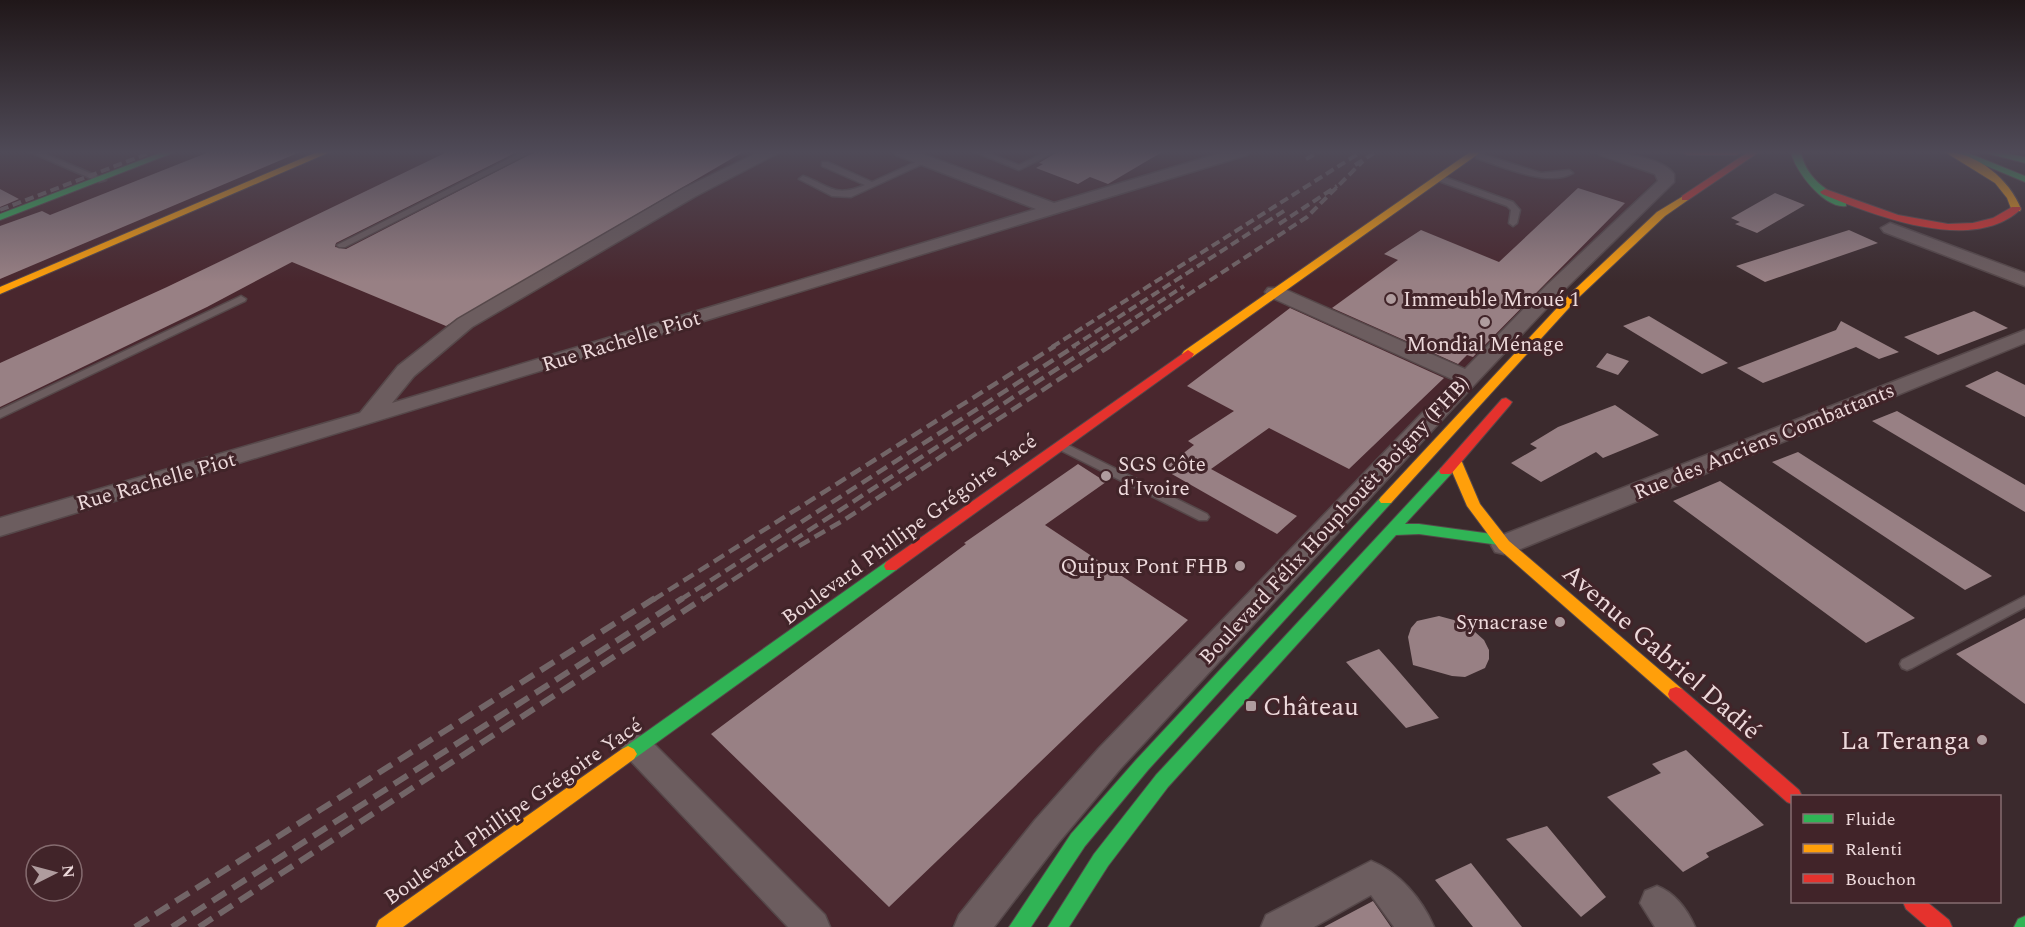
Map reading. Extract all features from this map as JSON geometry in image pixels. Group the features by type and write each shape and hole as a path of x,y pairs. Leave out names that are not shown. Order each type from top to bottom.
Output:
{"main road":[{"path":"0,217 60,195"},
{"path":"0,291 224,195"},
{"name":"Boulevard Phillipe Grégoire Yacé","path":"386,927 1275,292 1414,195"},
{"name":"Boulevard Félix Houphouët Boigny (FHB)","path":"1021,924 1078,840 1142,765 1551,320 1661,214 1689,195"},
{"path":"1678,220 1714,195"},
{"path":"1831,195 1890,228"},
{"path":"1833,195 1884,215 1940,226 1982,225 2010,217 2016,209 2012,195"},
{"path":"1591,255 1628,245"},
{"path":"1058,927 1101,860 1162,781 1455,462 1516,391"},
{"name":"Avenue Gabriel Dadié","path":"1455,462 1460,483 1471,504 1502,543 1792,795"},
{"path":"1393,530 1419,529 1502,543"},
{"path":"1914,903 1942,927"},
{"path":"1009,927 1021,924"}],"street":[{"path":"368,418 406,371 465,323 684,195"},
{"path":"1018,195 1056,210"},
{"name":"Rue Rachelle Piot","path":"0,527 1103,195"},
{"name":"Boulevard Félix Houphouët Boigny (FHB)","path":"972,927 1047,831 1110,758 1468,378 1652,195"},
{"path":"1890,228 2025,280"},
{"path":"1275,292 1468,378"},
{"name":"Rue des Anciens Combattants","path":"1502,543 2025,336"},
{"path":"638,748 812,927"},
{"path":"1279,927 1371,877 1383,884 1416,927"}],"lane":[{"path":"342,245 441,195"},
{"path":"1486,195 1510,204 1516,210 1513,223"},
{"path":"0,414 241,298"},
{"path":"1061,446 1203,518"},
{"path":"1907,664 2025,601"}],"shaded area":[{"path":"0,195 1641,195 1453,381 1097,752 1033,822 951,927 0,927"}],"building":[{"path":"0,195 12,195 19,199 0,207"},
{"path":"100,195 198,195 0,279 0,226 42,211 50,215"},
{"path":"357,195 431,195 336,243 335,247 346,249 450,195 669,195 446,326 292,262 207,307 0,407 0,363 167,287"},
{"path":"1570,195 1601,195 1625,203 1473,357 1467,355 1458,364 1332,308 1398,260 1384,254 1421,230 1499,262"},
{"path":"1771,195 1781,195 1805,205 1757,233 1735,224 1740,222 1731,218"},
{"path":"1849,230 1878,243 1765,282 1736,266"},
{"path":"1290,308 1444,378 1349,469 1269,428 1211,469 1297,516 1277,534 1163,469 1194,445 1188,441 1234,411 1187,386"},
{"path":"1974,311 2008,328 1938,355 1904,337"},
{"path":"1649,316 1728,363 1702,374 1623,326"},
{"path":"1841,321 1899,352 1879,359 1856,347 1763,383 1737,368 1836,330"},
{"path":"1607,353 1629,361 1618,375 1596,367"},
{"path":"1997,371 2025,385 2025,417 1965,386"},
{"path":"1615,405 1659,435 1603,458 1596,452 1541,482 1511,463 1537,448 1530,444 1558,427"},
{"path":"1897,411 2025,485 2025,512 1872,421"},
{"path":"1798,452 1992,576 1965,590 1772,462"},
{"path":"1078,464 1106,482 1045,525 1188,620 889,907 711,734 966,544 964,543"},
{"path":"1720,481 1915,618 1866,643 1673,501"},
{"path":"1439,616 1465,623 1484,640 1489,650 1489,659 1485,668 1465,677 1452,676 1413,665 1408,637 1411,628 1417,621"},
{"path":"2025,618 2025,704 1956,654"},
{"path":"1379,649 1439,718 1406,728 1346,662"},
{"path":"1686,750 1764,825 1706,853 1709,857 1683,872 1607,797 1661,773 1652,764"},
{"path":"1547,826 1606,897 1581,917 1506,839"},
{"path":"1471,863 1522,927 1473,927 1435,880"},
{"path":"1373,901 1391,927 1324,927"}],"railway":[{"path":"0,210 39,195"},
{"path":"1052,347 1292,195"},
{"path":"1279,224 1323,195"},
{"path":"1108,347 1307,217 1329,195"},
{"path":"1072,347 1287,209"},
{"path":"1090,347 1184,286"},
{"path":"653,600 1055,346"},
{"path":"680,600 1075,346"},
{"path":"702,600 1092,346"},
{"path":"799,546 844,520 1110,346"},
{"path":"135,927 655,598"},
{"path":"172,927 683,598"},
{"path":"199,927 704,598"}],"traffic: fast":[{"path":"0,217 57,195"},
{"path":"1830,195 1843,204"},
{"path":"1058,927 1101,860 1162,781 1446,471"},
{"path":"1019,927 1078,840 1142,765 1386,500"},
{"path":"1393,530 1419,529 1499,540"},
{"path":"628,754 891,566"}],"traffic: slow":[{"path":"0,291 224,195"},
{"path":"1188,354 1414,195"},
{"path":"2010,195 2016,209"},
{"path":"1386,500 1574,296 1661,214 1685,198"},
{"path":"1455,462 1474,506 1504,545 1676,694"},
{"path":"386,927 628,754"}],"traffic: jam":[{"path":"1685,198 1689,195"},
{"path":"1834,195 1895,217 1948,227 1973,226 1996,221 2016,209"},
{"path":"891,566 1188,354"},
{"path":"1446,471 1506,402"},
{"path":"1676,694 1792,795"},
{"path":"1914,903 1942,927"}],"place":[{"name":"Immeuble Mroué 1","path":"1391,299"},
{"name":"Mondial Ménage","path":"1485,322"},
{"name":"SGS Côte d'Ivoire","path":"1106,476"},
{"name":"Quipux Pont FHB","path":"1240,566"},
{"name":"Synacrase","path":"1560,622"},
{"name":"Château","path":"1251,706"},
{"name":"La Teranga","path":"1982,740"}]}
